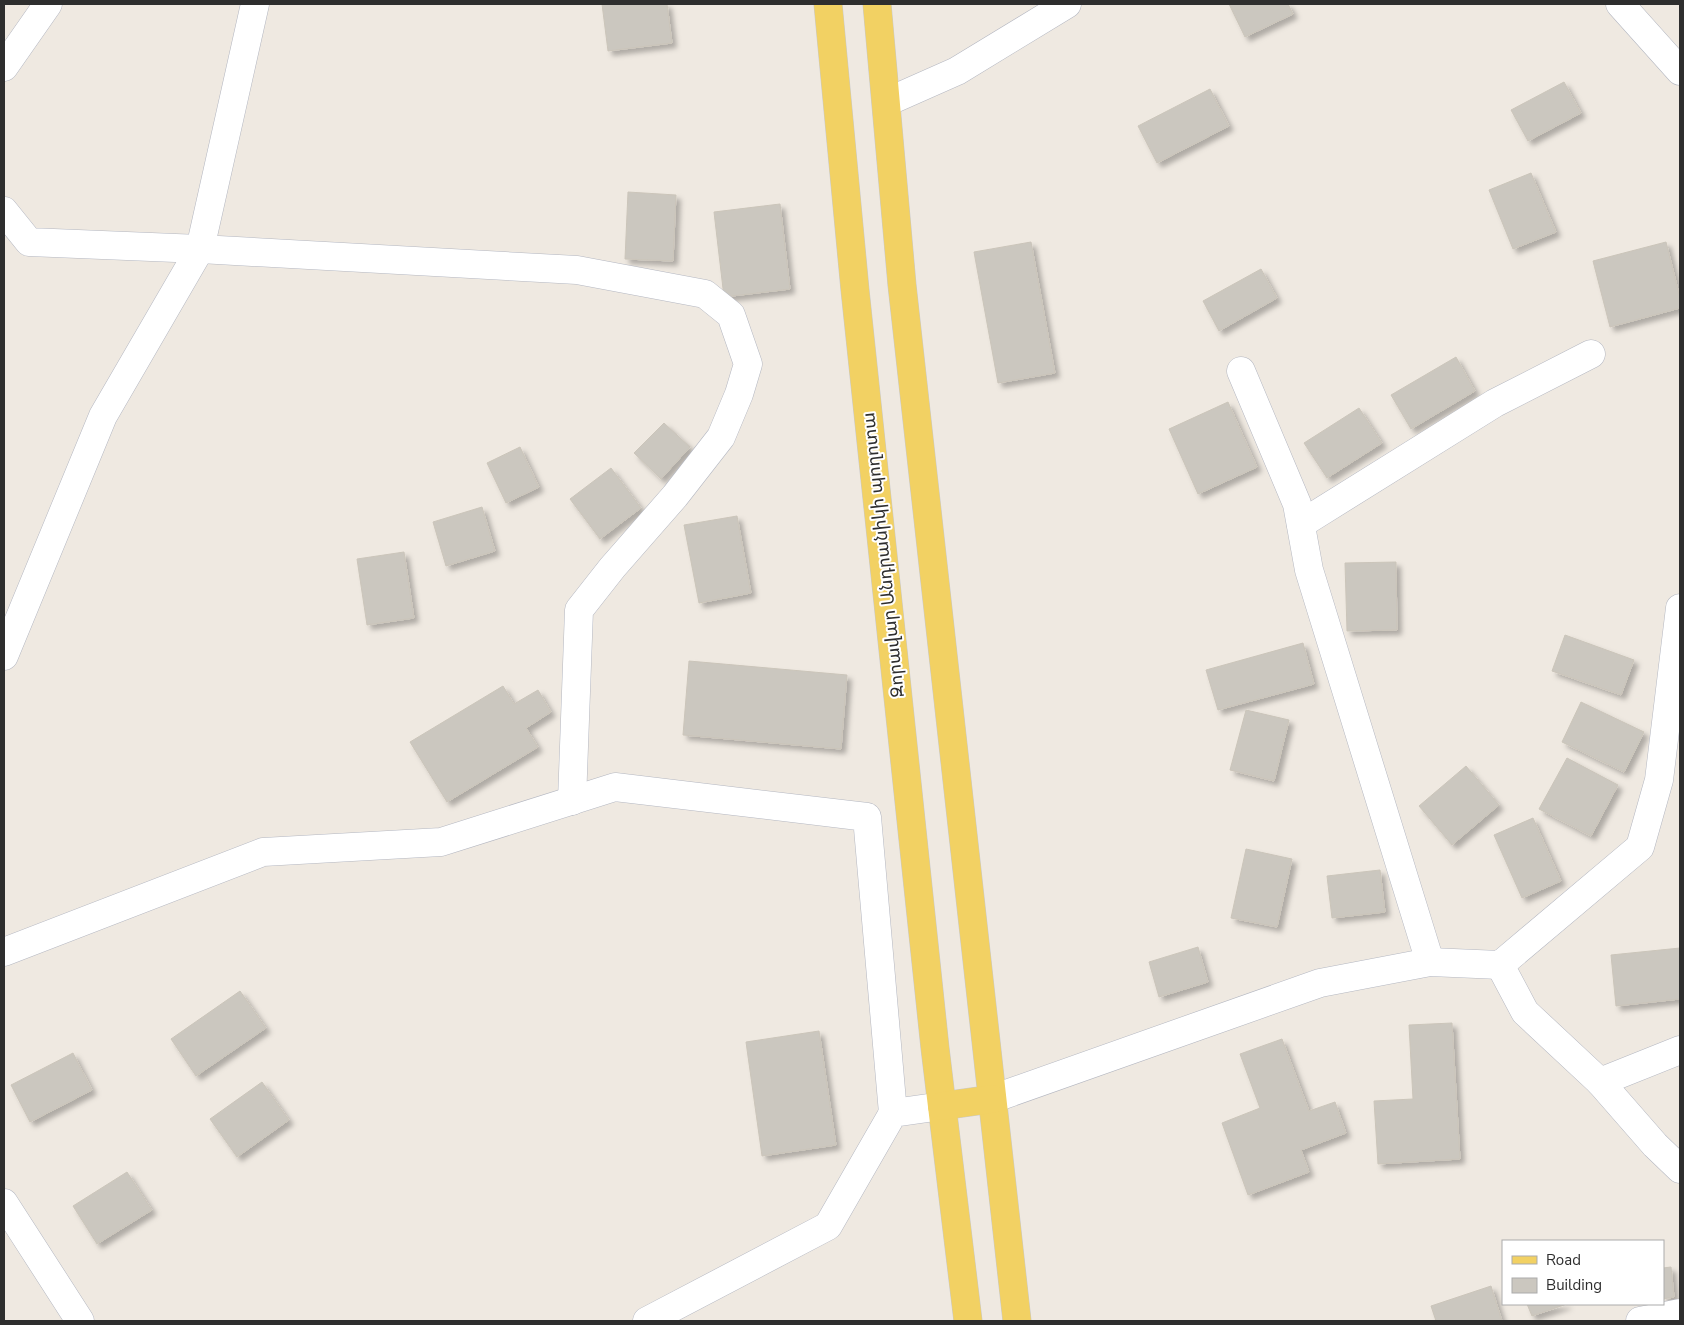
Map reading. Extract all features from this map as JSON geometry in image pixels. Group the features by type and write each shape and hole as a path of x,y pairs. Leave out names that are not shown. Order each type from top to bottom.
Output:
{"main road":[{"name":"Զորավար Անդրանիկի պողոտա","path":"828,4 856,300 935,1048 968,1321"},
{"path":"877,4 902,285 1017,1321"},
{"path":"942,1106 992,1099"}],"street":[{"path":"4,67 48,4"},
{"path":"4,656 102,416 200,249 255,4"},
{"path":"887,102 957,71 1068,4"},
{"path":"1620,4 1680,71"},
{"path":"4,211 29,242 200,249 577,270 705,294 731,315 748,364 739,394 721,437 675,496 612,568 580,610 572,800"},
{"path":"1301,524 1495,403 1591,354"},
{"path":"1242,372 1297,504 1309,570 1430,962"},
{"path":"992,1099 1320,983 1430,962 1500,965 1640,847 1659,780 1680,608"},
{"path":"4,952 263,852 440,842 615,787 867,817 893,1113 828,1226 647,1321"},
{"path":"1500,965 1525,1012 1600,1082 1654,1145 1680,1169"},
{"path":"1600,1082 1680,1050"},
{"path":"893,1113 942,1106"},
{"path":"4,1203 80,1321"},
{"path":"1640,1321 1680,1313"}],"building":[{"path":"602,4 667,4 672,43 608,51"},
{"path":"1229,4 1288,4 1293,14 1245,37"},
{"path":"1564,82 1581,113 1528,141 1511,110"},
{"path":"1210,89 1229,126 1157,163 1138,126"},
{"path":"1531,173 1556,232 1513,249 1489,190"},
{"path":"628,192 676,195 673,261 625,259"},
{"path":"780,204 790,289 724,297 714,212"},
{"path":"1031,242 1055,373 998,383 974,252"},
{"path":"1666,242 1680,298 1680,308 1610,327 1593,261"},
{"path":"1261,269 1277,298 1219,331 1203,301"},
{"path":"1456,357 1475,391 1411,429 1391,395"},
{"path":"1228,402 1257,467 1198,494 1169,429"},
{"path":"1359,408 1382,443 1327,478 1304,443"},
{"path":"664,423 690,447 661,479 634,453"},
{"path":"520,447 539,487 506,503 487,463"},
{"path":"611,468 641,508 600,539 570,499"},
{"path":"482,507 495,551 446,566 433,522"},
{"path":"737,516 751,593 699,603 684,525"},
{"path":"404,552 414,618 367,625 357,559"},
{"path":"1396,562 1397,630 1347,631 1345,563"},
{"path":"1565,635 1634,660 1621,695 1552,671"},
{"path":"1303,643 1314,684 1218,710 1206,670"},
{"path":"689,661 847,675 841,749 683,735"},
{"path":"503,686 514,704 538,690 551,712 526,728 538,747 447,802 410,742"},
{"path":"1581,702 1644,732 1624,772 1562,742"},
{"path":"1246,710 1289,720 1274,781 1230,770"},
{"path":"1567,758 1618,785 1591,836 1539,809"},
{"path":"1466,766 1499,805 1452,845 1419,806"},
{"path":"1533,818 1561,881 1522,898 1494,835"},
{"path":"1246,849 1292,859 1277,927 1231,918"},
{"path":"1380,870 1385,912 1332,918 1327,876"},
{"path":"1198,947 1208,982 1159,997 1149,962"},
{"path":"1680,948 1680,999 1616,1006 1611,955"},
{"path":"240,991 266,1028 196,1076 171,1039"},
{"path":"1452,1023 1460,1159 1378,1164 1374,1101 1413,1099 1409,1025"},
{"path":"819,1031 836,1145 762,1156 746,1042"},
{"path":"1282,1039 1309,1111 1335,1102 1346,1133 1301,1150 1309,1172 1248,1195 1222,1123 1260,1108 1240,1054"},
{"path":"73,1053 92,1090 30,1122 11,1085"},
{"path":"262,1082 289,1120 237,1157 210,1119"},
{"path":"127,1172 152,1210 97,1244 73,1206"},
{"path":"1671,1267 1674,1297 1664,1299 1664,1268"},
{"path":"1491,1286 1502,1321 1436,1321 1431,1306"},
{"path":"1527,1305 1564,1305 1532,1316"}]}
